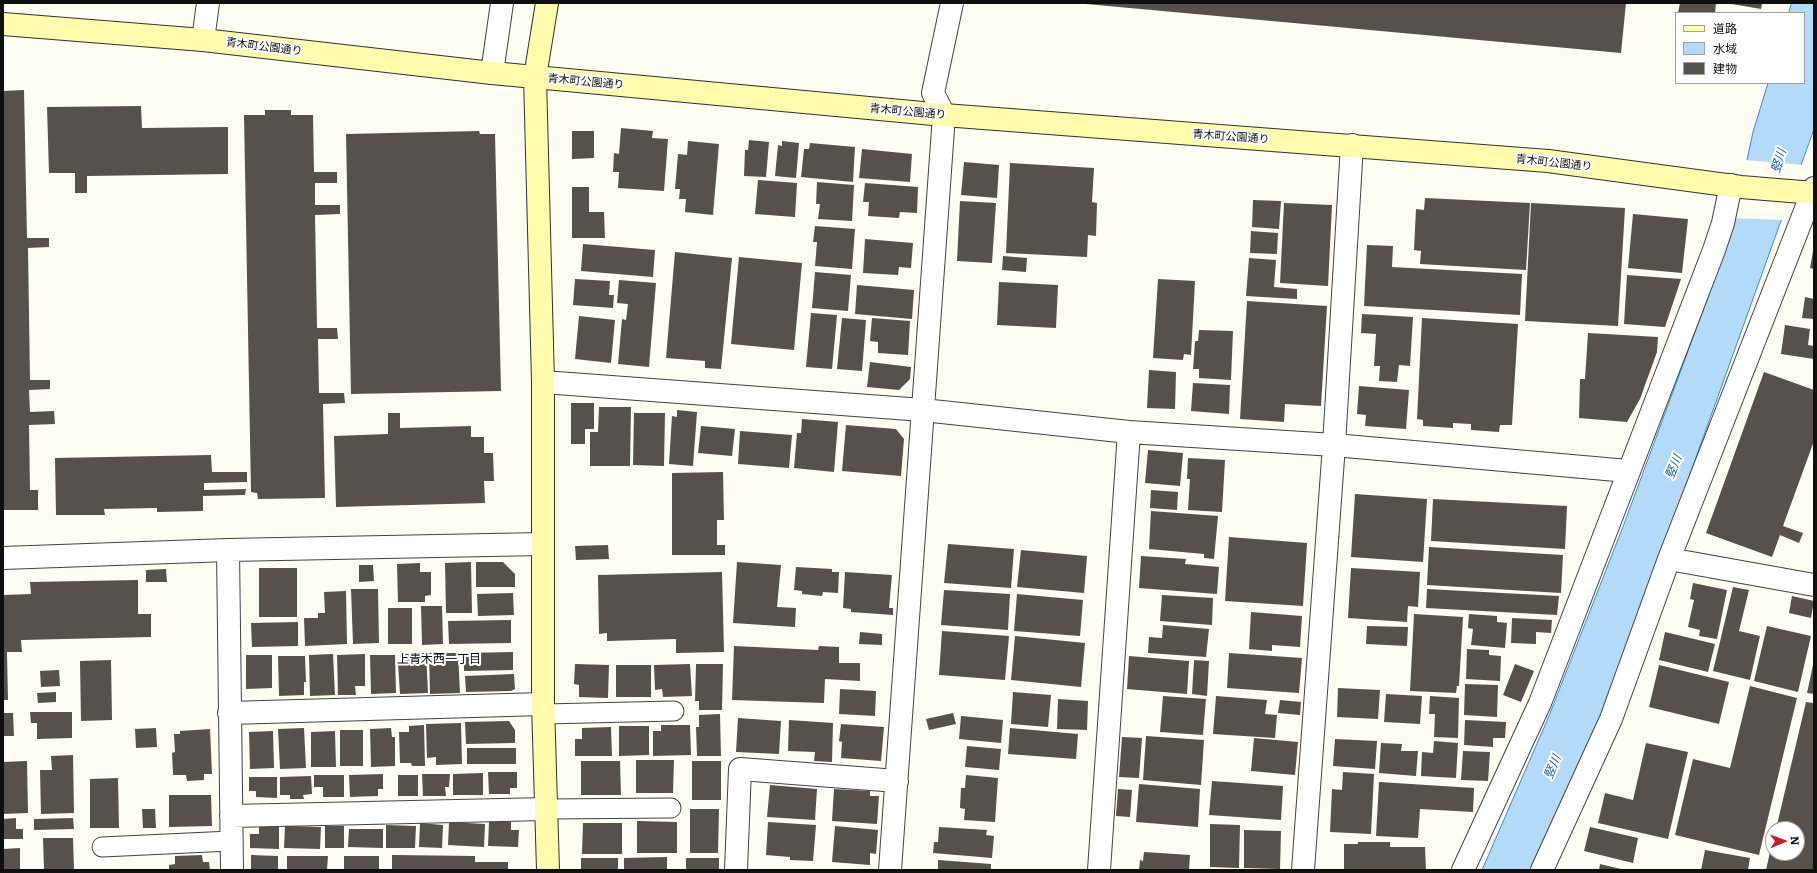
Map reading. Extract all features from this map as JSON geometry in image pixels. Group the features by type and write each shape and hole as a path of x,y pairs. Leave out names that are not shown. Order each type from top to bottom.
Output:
{"street":[{"path":"203,40 208,3"},
{"path":"492,74 502,3"},
{"path":"547,3 535,77 543,382 542,544 548,870"},
{"path":"890,870 944,115 933,93 952,3"},
{"name":"青木町公園通り","path":"3,24 203,40 492,74 944,115 1548,161 1736,186 1810,191"},
{"path":"1303,870 1334,445 1352,146"},
{"path":"1463,870 1540,703 1714,250 1736,186"},
{"path":"1542,870 1611,719 1669,560 1810,191"},
{"path":"543,382 923,410 1129,432 1334,445 1628,471"},
{"path":"1099,870 1129,432"},
{"path":"3,558 228,550 542,544"},
{"path":"228,550 232,870"},
{"path":"1669,560 1814,585"},
{"path":"229,714 544,709"},
{"path":"736,870 740,769 897,782"},
{"path":"231,816 547,809"}],"lane":[{"path":"544,709 674,711"},
{"path":"547,809 671,808"},
{"path":"102,847 231,841"}],"water":[{"name":"竪川","path":"1792,3 1814,3 1814,129 1606,708 1532,870 1482,870 1549,716 1624,524 1731,235 1753,132 1768,84 1805,84 1805,12 1789,12"}],"pier":[{"path":"1745,160 1803,165 1784,220 1732,218"}],"building":[{"path":"1075,3 1626,3 1621,53"},
{"path":"1680,3 1716,3 1715,12 1678,12"},
{"path":"1726,3 1762,3 1761,9"},
{"path":"24,90 27,238 49,238 49,247 28,248 30,380 50,380 50,389 29,390 30,412 54,411 55,424 29,425 30,490 38,490 38,510 3,510 3,91"},
{"path":"141,106 142,128 228,127 228,174 87,176 87,193 75,193 75,173 49,173 47,107"},
{"path":"265,110 291,110 291,115 313,115 314,172 337,172 337,183 315,183 315,205 340,205 340,214 315,215 317,328 337,328 338,339 318,339 319,393 344,393 345,403 323,404 325,498 258,499 257,493 251,492 244,115 265,115"},
{"path":"621,128 653,131 652,138 668,139 664,191 618,188 619,172 613,172 614,153 619,154"},
{"path":"479,131 480,134 495,134 501,391 351,394 346,134"},
{"path":"572,131 594,131 594,158 572,159"},
{"path":"749,140 769,142 766,177 744,176 745,150 748,150"},
{"path":"688,141 719,144 713,215 685,212 686,199 679,199 680,189 675,189 678,154 687,155"},
{"path":"782,141 799,143 796,178 775,176 778,145 782,146"},
{"path":"810,143 855,147 853,182 801,177 804,149 809,149"},
{"path":"862,149 912,154 910,182 859,178"},
{"path":"964,162 999,165 997,198 961,195"},
{"path":"1010,163 1094,168 1092,202 1097,203 1096,236 1088,235 1087,257 1006,253"},
{"path":"758,180 797,183 795,217 755,214"},
{"path":"817,182 854,185 852,221 818,219 820,204 816,204"},
{"path":"865,183 918,187 917,213 900,212 899,218 868,216 869,202 863,202"},
{"path":"572,187 589,187 589,212 604,212 605,238 572,238"},
{"path":"1425,198 1530,203 1526,270 1420,264 1421,251 1414,250 1416,209 1424,210"},
{"path":"1253,200 1281,201 1279,229 1252,227"},
{"path":"960,201 996,203 992,263 957,261"},
{"path":"1284,203 1332,205 1328,286 1280,283"},
{"path":"1531,203 1625,208 1618,326 1525,321"},
{"path":"1633,214 1688,219 1682,273 1628,268"},
{"path":"815,226 855,229 852,269 815,266 817,242 813,242"},
{"path":"1251,231 1278,233 1277,254 1250,253"},
{"path":"865,239 913,243 911,268 899,267 898,275 863,273"},
{"path":"583,244 655,250 653,277 581,271"},
{"path":"1367,245 1393,246 1392,267 1522,274 1520,315 1364,306"},
{"path":"1814,251 1814,269 1810,268"},
{"path":"675,252 732,258 721,369 705,368 705,361 666,358"},
{"path":"1003,256 1027,258 1026,272 1002,270"},
{"path":"739,257 802,263 794,350 731,344"},
{"path":"1249,258 1276,260 1274,287 1297,289 1297,299 1246,296"},
{"path":"815,272 851,275 848,311 812,308"},
{"path":"1627,275 1681,279 1665,327 1624,324"},
{"path":"575,279 610,281 609,295 614,295 613,308 573,305"},
{"path":"1158,279 1195,281 1191,355 1184,354 1183,360 1153,358"},
{"path":"619,280 656,283 649,367 618,364 622,319 626,320 628,304 617,303"},
{"path":"999,282 1058,285 1056,328 997,325"},
{"path":"857,285 914,290 912,319 855,314"},
{"path":"1805,297 1814,299 1814,319 1802,318"},
{"path":"1247,301 1327,306 1321,406 1285,404 1284,422 1240,419"},
{"path":"811,313 837,315 832,369 806,367"},
{"path":"1362,314 1413,317 1410,366 1399,365 1397,382 1379,381 1380,366 1374,366 1376,334 1361,333"},
{"path":"579,316 615,320 611,363 575,359"},
{"path":"842,318 866,320 862,371 837,369"},
{"path":"872,318 910,321 908,355 878,353 878,342 870,341"},
{"path":"1422,318 1518,324 1512,425 1500,425 1499,432 1471,430 1471,424 1453,423 1453,428 1423,426 1423,420 1417,419"},
{"path":"1785,325 1810,329 1808,345 1814,346 1814,359 1781,354"},
{"path":"1199,330 1233,331 1231,380 1199,378 1199,369 1193,369 1195,341 1198,341"},
{"path":"1588,333 1658,337 1657,352 1640,399 1627,422 1579,418 1580,379 1585,379"},
{"path":"870,362 911,367 910,379 899,390 867,387"},
{"path":"1149,370 1176,372 1175,409 1147,408"},
{"path":"1764,372 1814,390 1814,441 1783,526 1803,533 1799,543 1780,535 1772,557 1706,533"},
{"path":"1193,383 1230,385 1229,414 1191,411"},
{"path":"1359,386 1409,390 1406,429 1365,426 1366,415 1357,414"},
{"path":"571,403 594,403 594,429 585,429 585,444 571,444"},
{"path":"599,407 631,407 630,466 590,466 590,432 598,432"},
{"path":"677,410 697,412 693,466 669,464 672,416 677,417"},
{"path":"388,413 400,413 400,428 471,426 471,437 484,437 484,453 493,453 494,481 484,481 485,503 336,507 334,436 388,434"},
{"path":"634,413 665,413 664,466 633,465"},
{"path":"802,419 838,422 834,472 794,468 797,433 801,433"},
{"path":"846,425 896,429 904,439 901,476 842,471"},
{"path":"701,426 735,429 732,456 698,453"},
{"path":"740,431 792,435 789,468 738,464"},
{"path":"1148,450 1183,453 1180,486 1145,483"},
{"path":"211,455 212,472 247,472 247,482 204,483 204,490 246,489 245,495 203,496 203,511 157,512 157,508 104,509 105,515 56,515 55,458"},
{"path":"1188,458 1225,460 1222,512 1188,510 1190,479 1187,479"},
{"path":"723,472 724,520 717,520 717,545 725,545 725,555 672,555 672,473"},
{"path":"1151,490 1178,492 1177,510 1150,508"},
{"path":"1355,494 1427,499 1423,562 1351,557"},
{"path":"1433,499 1567,506 1565,549 1431,541"},
{"path":"1151,511 1218,516 1214,559 1204,558 1204,554 1149,549"},
{"path":"1229,537 1307,543 1303,606 1225,601"},
{"path":"948,544 1014,549 1011,588 944,583"},
{"path":"608,545 609,559 576,560 575,546"},
{"path":"1429,547 1563,555 1561,593 1427,585"},
{"path":"1021,550 1087,556 1084,593 1017,587"},
{"path":"1141,556 1186,559 1185,564 1219,567 1217,594 1139,588"},
{"path":"471,562 472,613 446,613 445,563"},
{"path":"476,562 503,562 515,574 515,587 476,587"},
{"path":"737,562 781,565 777,607 796,608 795,627 733,623"},
{"path":"420,563 420,572 431,572 431,595 425,596 425,602 398,602 397,564"},
{"path":"359,565 373,565 374,581 359,582"},
{"path":"796,567 832,569 832,572 839,572 838,593 823,592 822,596 802,594 802,591 794,590"},
{"path":"259,568 297,568 297,617 259,617"},
{"path":"1351,568 1420,572 1418,607 1408,606 1407,622 1348,618"},
{"path":"166,569 167,582 146,582 146,570"},
{"path":"722,572 724,652 676,653 676,639 607,641 607,633 599,634 598,575"},
{"path":"845,572 892,575 889,608 893,608 893,615 851,612 851,609 843,608"},
{"path":"138,580 138,614 151,614 151,637 21,640 22,652 7,652 8,700 3,700 3,595 31,594 30,582"},
{"path":"1693,583 1727,590 1717,639 1699,636 1700,630 1688,627 1694,600 1690,599"},
{"path":"1733,587 1749,590 1739,631 1760,636 1750,680 1713,671"},
{"path":"351,589 378,589 379,643 353,644"},
{"path":"1427,589 1559,596 1557,615 1426,608"},
{"path":"944,590 1010,594 1008,630 941,625"},
{"path":"346,591 347,644 305,646 304,618 318,618 318,613 325,613 324,592"},
{"path":"513,593 514,615 478,616 477,594"},
{"path":"1017,594 1083,600 1080,636 1014,631"},
{"path":"1162,595 1213,598 1212,625 1160,621"},
{"path":"1792,596 1814,601 1811,618 1789,613"},
{"path":"421,606 442,606 443,644 422,645"},
{"path":"388,608 412,608 412,644 388,644"},
{"path":"1251,612 1302,616 1300,647 1272,645 1272,651 1249,649"},
{"path":"1414,614 1463,617 1459,686 1457,686 1456,693 1410,691"},
{"path":"1469,614 1497,616 1497,622 1507,623 1505,648 1471,645 1473,629 1468,628"},
{"path":"1512,618 1552,620 1551,633 1536,632 1536,644 1511,643"},
{"path":"511,620 511,643 449,644 448,621"},
{"path":"298,622 298,646 252,647 251,623"},
{"path":"1163,625 1209,629 1206,657 1148,653 1149,637 1162,638"},
{"path":"1367,626 1408,627 1407,646 1366,644"},
{"path":"1767,626 1811,636 1798,692 1754,681"},
{"path":"942,631 1009,636 1005,680 939,675"},
{"path":"860,632 882,634 882,645 859,644"},
{"path":"1665,632 1715,644 1708,672 1659,660"},
{"path":"1015,636 1085,643 1081,687 1011,680"},
{"path":"734,646 818,650 819,646 839,647 839,663 860,663 860,681 825,679 824,703 732,700"},
{"path":"1467,649 1489,650 1489,655 1501,656 1500,681 1466,679"},
{"path":"513,652 513,670 464,671 464,653"},
{"path":"426,653 428,693 400,694 398,663 406,662 405,654"},
{"path":"429,653 458,653 460,693 430,694"},
{"path":"1229,653 1302,658 1299,693 1227,688"},
{"path":"333,654 335,695 310,696 309,655"},
{"path":"365,654 365,686 355,686 356,695 338,695 337,655"},
{"path":"246,655 272,655 272,688 246,689"},
{"path":"370,655 395,655 396,693 371,694"},
{"path":"278,656 305,656 306,682 304,682 304,695 279,696"},
{"path":"1129,656 1189,661 1187,694 1127,689"},
{"path":"111,660 112,720 81,721 80,661"},
{"path":"1194,660 1209,661 1207,696 1192,694"},
{"path":"575,664 609,665 608,698 579,697 579,685 574,684"},
{"path":"690,664 692,696 663,697 662,689 655,690 654,665"},
{"path":"696,664 723,664 722,710 699,710 699,701 695,701"},
{"path":"1515,664 1534,671 1521,702 1503,695"},
{"path":"616,665 651,665 651,697 616,697"},
{"path":"1659,665 1729,682 1719,724 1649,707"},
{"path":"1814,665 1814,694 1807,693"},
{"path":"59,670 60,686 41,687 40,671"},
{"path":"514,674 515,689 511,691 466,692 465,676"},
{"path":"1465,684 1498,685 1497,717 1464,715"},
{"path":"1750,686 1797,698 1767,821 1765,821 1765,830 1759,855 1675,835 1693,759 1730,768"},
{"path":"1338,688 1380,690 1378,719 1337,717"},
{"path":"840,689 876,691 875,716 839,714"},
{"path":"56,692 56,702 38,703 37,693"},
{"path":"1013,692 1051,695 1048,727 1011,724"},
{"path":"1386,694 1422,696 1420,724 1384,722"},
{"path":"1163,696 1206,699 1203,735 1160,732"},
{"path":"1216,696 1267,700 1265,714 1277,715 1275,738 1213,734"},
{"path":"1430,696 1459,698 1458,738 1434,737 1435,714 1429,714"},
{"path":"1058,699 1088,701 1087,730 1057,729"},
{"path":"1280,700 1301,702 1300,715 1278,713"},
{"path":"1806,702 1814,703 1814,870 1766,870 1768,861 1805,861 1805,821 1778,821"},
{"path":"30,712 72,712 72,738 37,739 37,723 31,723"},
{"path":"3,713 13,713 14,736 3,736"},
{"path":"953,713 956,724 929,730 926,719"},
{"path":"720,714 721,756 697,756 696,727 699,727 699,715"},
{"path":"961,716 1003,720 1001,743 959,739"},
{"path":"738,718 781,721 779,754 736,752"},
{"path":"789,720 833,723 832,762 814,761 815,752 788,751"},
{"path":"1465,720 1506,722 1505,738 1493,738 1493,747 1464,745"},
{"path":"509,721 515,730 515,743 466,744 465,722"},
{"path":"461,723 462,764 436,765 436,757 427,758 426,724"},
{"path":"841,724 884,727 881,761 841,758 842,742 839,741"},
{"path":"424,725 425,766 412,766 411,763 400,763 399,732 409,732 409,726"},
{"path":"661,725 690,725 691,755 653,756 653,731 661,731"},
{"path":"619,726 649,726 649,755 619,756"},
{"path":"611,727 612,756 575,756 575,739 582,739 582,728"},
{"path":"156,728 157,747 136,748 135,729"},
{"path":"304,728 306,768 280,769 278,729"},
{"path":"391,728 392,737 395,737 395,766 371,767 370,729"},
{"path":"1010,728 1078,734 1076,759 1008,754"},
{"path":"210,729 212,774 204,774 204,780 187,781 186,775 173,775 172,753 175,752 174,734 180,734 180,731"},
{"path":"340,730 363,730 363,766 340,766"},
{"path":"273,731 274,768 250,769 249,732"},
{"path":"335,731 336,767 311,767 311,732"},
{"path":"1146,736 1204,740 1201,785 1143,780"},
{"path":"1122,737 1142,738 1139,778 1119,777"},
{"path":"1254,738 1298,742 1295,775 1251,771"},
{"path":"1335,739 1377,741 1375,769 1333,766"},
{"path":"1434,741 1458,743 1456,778 1421,776 1422,752 1433,753"},
{"path":"1381,743 1402,744 1401,751 1418,751 1416,776 1379,773"},
{"path":"1646,743 1688,752 1668,839 1598,823 1605,793 1633,800"},
{"path":"967,746 1001,749 999,770 965,767"},
{"path":"467,748 516,748 516,764 467,764"},
{"path":"1463,751 1490,752 1488,781 1461,780"},
{"path":"73,755 74,813 41,814 40,770 52,770 51,756"},
{"path":"636,760 674,760 673,793 636,793"},
{"path":"27,761 28,813 3,814 3,762"},
{"path":"581,761 620,761 621,795 581,795"},
{"path":"692,761 721,761 721,800 692,800"},
{"path":"488,772 517,772 517,788 510,788 510,794 489,794"},
{"path":"1343,772 1374,774 1371,834 1330,832 1332,789 1342,790"},
{"path":"483,773 483,795 453,795 453,774"},
{"path":"383,774 383,789 378,789 378,796 350,797 349,775"},
{"path":"422,774 450,774 449,787 445,787 446,796 423,796"},
{"path":"314,775 344,775 344,797 323,797 323,787 314,787"},
{"path":"398,775 418,775 418,796 398,796"},
{"path":"966,775 998,778 995,822 964,820 965,809 960,808 961,788 965,788"},
{"path":"311,776 312,794 303,795 304,799 290,799 290,795 280,795 280,777"},
{"path":"249,777 277,777 277,798 256,797 256,791 249,791"},
{"path":"118,778 119,828 90,828 90,779"},
{"path":"1212,781 1283,786 1281,820 1209,815"},
{"path":"1379,782 1474,788 1473,812 1420,809 1418,838 1376,836"},
{"path":"1139,784 1200,789 1198,827 1136,822"},
{"path":"770,785 817,789 815,820 767,817"},
{"path":"834,789 870,791 870,796 879,796 877,824 832,821"},
{"path":"1118,789 1132,790 1130,817 1116,816"},
{"path":"169,795 211,795 212,826 169,827"},
{"path":"142,809 155,809 156,828 143,828"},
{"path":"690,809 719,809 718,853 690,853"},
{"path":"16,818 16,829 23,829 23,839 3,839 3,819"},
{"path":"73,818 74,829 34,830 34,819"},
{"path":"637,821 677,822 677,853 637,853"},
{"path":"449,822 485,824 484,847 448,845"},
{"path":"489,822 511,822 511,830 519,830 518,847 488,846"},
{"path":"768,822 816,825 813,861 790,860 790,857 766,855"},
{"path":"420,823 443,825 442,848 419,847"},
{"path":"583,823 622,823 622,854 582,854"},
{"path":"1210,824 1240,825 1239,868 1210,867"},
{"path":"386,825 416,826 415,848 386,848"},
{"path":"259,826 279,826 279,849 250,848 250,834 259,834"},
{"path":"285,826 321,827 320,849 284,848"},
{"path":"325,826 344,826 344,848 325,848"},
{"path":"835,826 878,830 876,854 870,853 870,865 832,862"},
{"path":"939,827 987,830 986,835 994,836 992,858 933,853 934,842 938,842"},
{"path":"1590,827 1638,838 1633,863 1584,851"},
{"path":"349,829 383,829 383,848 348,847"},
{"path":"1244,830 1281,831 1280,869 1244,868"},
{"path":"43,838 73,838 74,870 44,870"},
{"path":"1358,842 1390,842 1390,847 1425,847 1426,870 1344,870 1344,844 1358,844"},
{"path":"20,848 20,870 3,870 3,849"},
{"path":"1705,850 1750,858 1748,870 1701,870"},
{"path":"1144,852 1190,855 1189,870 1139,870 1140,860 1143,861"},
{"path":"202,855 203,862 209,862 210,870 169,870 169,865 175,864 175,856"},
{"path":"251,855 278,856 278,870 251,870"},
{"path":"392,855 475,856 475,862 508,862 508,870 392,870"},
{"path":"287,856 328,856 327,870 287,870"},
{"path":"344,856 379,856 379,870 344,870"},
{"path":"667,857 667,870 624,870 624,858"},
{"path":"581,858 618,858 618,870 581,870"},
{"path":"686,858 719,858 719,870 686,870"},
{"path":"938,860 991,864 991,870 938,870"},
{"path":"1600,864 1621,869 1621,870 1599,870"}],"district":[{"name":"上青木西一丁目","path":"439,659"}]}
